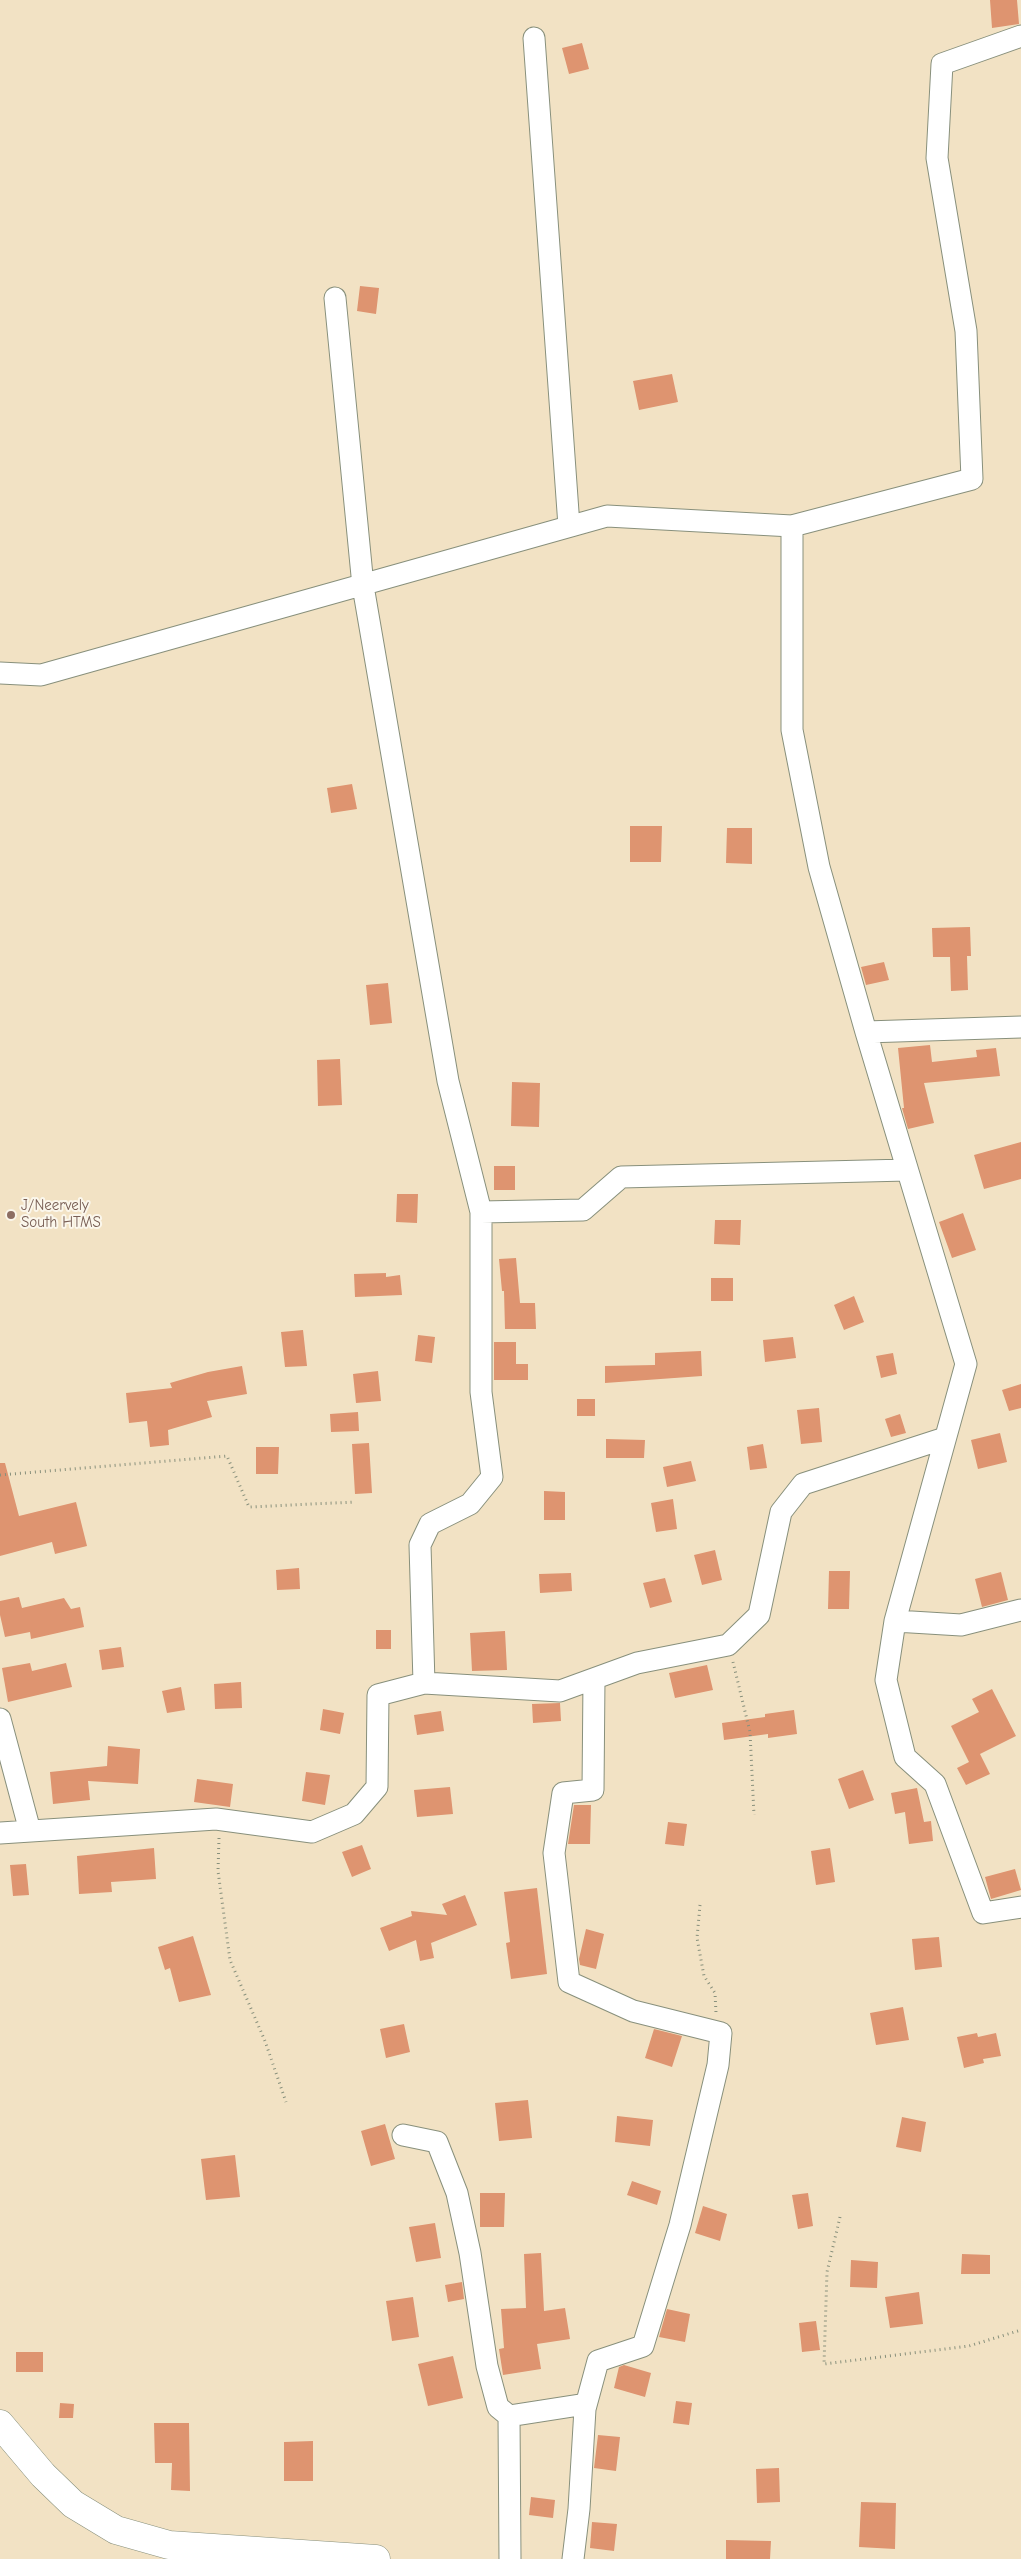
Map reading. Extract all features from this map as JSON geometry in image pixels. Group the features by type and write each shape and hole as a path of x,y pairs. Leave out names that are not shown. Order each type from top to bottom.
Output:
{"main road":[{"path":"0,2424 43,2475 73,2504 116,2530 169,2545 376,2559"}],"street":[{"path":"0,673 40,675 363,586 607,516 792,526 972,479 966,331 937,158 942,64 1021,36"},
{"path":"534,38 568,526"},
{"path":"335,298 363,586 448,1081 481,1212 481,1392 492,1477 470,1504 430,1524 420,1545 424,1683"},
{"path":"792,526 792,730 819,867 866,1032 966,1364 895,1621 886,1680 905,1757 935,1784 983,1913 1021,1908"},
{"path":"866,1032 1021,1027"},
{"path":"481,1212 583,1210 621,1176 907,1170"},
{"path":"0,1833 220,1820 312,1832 354,1814 377,1787 378,1695 424,1683 560,1691 637,1663 728,1645 759,1615 781,1512 803,1484 945,1438"},
{"path":"895,1621 961,1625 1021,1610"},
{"path":"573,2559 579,2509 586,2404 598,2361 643,2346 680,2225 718,2065 721,2033 633,2011 569,1982 554,1853 563,1792 593,1790 594,1679"},
{"path":"0,1719 30,1831"},
{"path":"403,2135 437,2142 457,2193 470,2253 487,2366 498,2407 509,2416 586,2404"},
{"path":"509,2416 510,2559"}],"path":[{"path":"0,1475 227,1456 249,1507 355,1502"},
{"path":"728,1645 750,1732 754,1815"},
{"path":"220,1820 218,1871 230,1960 265,2041 286,2102"},
{"path":"700,1906 697,1938 704,1976 715,1993 715,2031"},
{"path":"840,2217 827,2272 824,2364 969,2346 1021,2330"}],"building":[{"path":"990,0 1017,0 1019,24 992,28"},
{"path":"582,43 589,69 569,74 562,48"},
{"path":"360,286 379,288 376,314 357,311"},
{"path":"672,374 678,402 639,410 633,381"},
{"path":"352,784 357,809 331,813 327,788"},
{"path":"630,826 662,826 661,862 630,862"},
{"path":"727,828 752,828 752,864 726,863"},
{"path":"970,927 971,956 967,956 968,990 951,991 950,957 933,957 932,928"},
{"path":"884,962 889,980 866,985 861,967"},
{"path":"388,983 392,1023 370,1025 366,985"},
{"path":"930,1045 932,1062 977,1057 976,1050 996,1048 1000,1076 924,1083 934,1123 908,1129 902,1108 904,1108 898,1048"},
{"path":"340,1059 342,1105 318,1106 317,1060"},
{"path":"512,1082 540,1083 539,1127 511,1126"},
{"path":"1021,1142 1021,1179 984,1189 974,1155"},
{"path":"494,1166 515,1166 515,1190 494,1190"},
{"path":"397,1194 418,1194 417,1223 396,1222"},
{"path":"963,1213 976,1250 952,1258 939,1222"},
{"path":"715,1220 741,1220 740,1245 714,1244"},
{"path":"516,1258 520,1303 535,1303 536,1329 505,1329 504,1291 502,1291 499,1259"},
{"path":"386,1273 386,1277 400,1275 402,1295 355,1297 354,1274"},
{"path":"711,1278 733,1278 733,1301 711,1301"},
{"path":"854,1296 864,1322 844,1330 834,1305"},
{"path":"303,1330 307,1366 285,1367 281,1332"},
{"path":"418,1335 435,1337 432,1363 415,1361"},
{"path":"793,1337 796,1358 765,1362 763,1340"},
{"path":"494,1342 516,1342 516,1364 528,1364 528,1380 494,1380"},
{"path":"701,1351 702,1376 605,1383 605,1366 655,1365 655,1353"},
{"path":"893,1353 897,1374 881,1378 876,1356"},
{"path":"242,1366 247,1394 207,1401 212,1417 168,1430 169,1445 150,1447 147,1421 129,1423 126,1393 172,1388 170,1383 208,1372"},
{"path":"378,1371 381,1401 356,1403 353,1374"},
{"path":"1021,1384 1021,1408 1009,1411 1002,1390"},
{"path":"577,1399 595,1399 595,1416 577,1416"},
{"path":"819,1408 822,1442 801,1444 797,1410"},
{"path":"358,1412 359,1431 331,1432 330,1414"},
{"path":"900,1414 906,1433 891,1437 885,1419"},
{"path":"1000,1433 1007,1462 978,1469 971,1440"},
{"path":"606,1439 645,1440 644,1458 606,1458"},
{"path":"369,1443 372,1493 355,1494 352,1444"},
{"path":"763,1444 767,1468 750,1470 747,1447"},
{"path":"256,1447 279,1447 278,1474 256,1474"},
{"path":"691,1461 696,1481 667,1487 663,1467"},
{"path":"0,1463 5,1463 19,1516 76,1502 87,1546 55,1554 52,1542 0,1556"},
{"path":"544,1491 565,1492 565,1520 544,1520"},
{"path":"673,1499 677,1529 656,1532 651,1503"},
{"path":"715,1550 722,1580 702,1585 694,1555"},
{"path":"299,1568 300,1589 277,1590 276,1570"},
{"path":"829,1571 850,1571 849,1609 828,1609"},
{"path":"1001,1572 1008,1600 982,1607 975,1579"},
{"path":"571,1573 572,1591 540,1593 539,1574"},
{"path":"665,1578 672,1602 650,1608 643,1583"},
{"path":"19,1597 22,1608 64,1598 71,1609 80,1607 84,1627 31,1639 30,1632 5,1637 0,1615 0,1601"},
{"path":"376,1630 391,1630 391,1649 376,1649"},
{"path":"505,1631 507,1670 472,1671 470,1633"},
{"path":"121,1647 124,1667 102,1670 99,1650"},
{"path":"30,1663 32,1671 66,1663 72,1687 8,1702 2,1668"},
{"path":"707,1665 713,1690 675,1698 669,1673"},
{"path":"241,1682 242,1708 215,1709 214,1684"},
{"path":"181,1687 185,1710 167,1713 162,1691"},
{"path":"992,1689 1016,1736 980,1754 990,1774 966,1785 957,1768 969,1762 951,1726 979,1712 972,1699"},
{"path":"560,1703 561,1721 533,1723 532,1704"},
{"path":"323,1709 344,1713 340,1734 320,1730"},
{"path":"794,1710 797,1734 768,1738 768,1734 724,1740 722,1723 765,1717 765,1714"},
{"path":"441,1711 444,1731 417,1735 414,1715"},
{"path":"108,1746 140,1749 138,1784 88,1781 90,1800 53,1804 50,1772 107,1766"},
{"path":"863,1770 874,1800 849,1809 838,1779"},
{"path":"306,1772 330,1775 325,1805 302,1801"},
{"path":"197,1779 233,1784 230,1807 194,1802"},
{"path":"450,1787 453,1814 417,1817 414,1790"},
{"path":"917,1788 924,1822 931,1821 933,1841 909,1844 905,1812 895,1814 891,1793"},
{"path":"574,1805 591,1805 590,1844 568,1844"},
{"path":"668,1822 687,1824 684,1846 665,1844"},
{"path":"362,1845 371,1869 352,1877 342,1852"},
{"path":"154,1848 156,1879 111,1882 112,1892 79,1894 77,1856"},
{"path":"830,1848 835,1882 816,1885 811,1851"},
{"path":"26,1864 29,1895 13,1896 10,1865"},
{"path":"1015,1869 1021,1890 991,1899 985,1877"},
{"path":"537,1888 547,1974 511,1979 506,1943 510,1942 504,1892"},
{"path":"465,1895 477,1925 431,1943 434,1958 420,1961 416,1940 389,1951 380,1928 412,1916 411,1911 447,1915 442,1904"},
{"path":"586,1929 604,1934 596,1969 580,1965 579,1959"},
{"path":"193,1936 211,1995 179,2002 170,1968 165,1970 158,1947"},
{"path":"939,1937 942,1967 915,1970 912,1939"},
{"path":"903,2007 909,2040 876,2045 870,2013"},
{"path":"404,2024 410,2052 386,2058 380,2029"},
{"path":"654,2029 682,2036 672,2067 645,2058"},
{"path":"977,2033 978,2037 996,2033 1001,2056 983,2059 984,2063 964,2068 957,2037"},
{"path":"528,2100 532,2138 499,2141 495,2103"},
{"path":"617,2116 653,2120 650,2146 615,2142"},
{"path":"902,2117 926,2122 921,2152 896,2147"},
{"path":"385,2124 395,2159 371,2166 361,2131"},
{"path":"235,2155 240,2197 206,2200 201,2159"},
{"path":"632,2181 661,2191 657,2205 627,2195"},
{"path":"480,2193 505,2193 504,2227 480,2227"},
{"path":"808,2193 813,2226 798,2229 792,2195"},
{"path":"703,2206 727,2214 720,2241 695,2233"},
{"path":"435,2223 441,2258 416,2262 409,2227"},
{"path":"541,2253 544,2311 565,2308 570,2339 537,2344 541,2369 503,2375 499,2349 504,2348 501,2309 526,2308 524,2254"},
{"path":"962,2254 990,2255 990,2274 961,2274"},
{"path":"851,2260 878,2262 877,2288 850,2287"},
{"path":"462,2282 464,2299 448,2302 445,2285"},
{"path":"919,2292 923,2324 890,2328 885,2297"},
{"path":"413,2297 419,2337 392,2341 386,2301"},
{"path":"667,2309 690,2314 685,2342 659,2337"},
{"path":"816,2321 820,2350 802,2352 799,2323"},
{"path":"16,2352 43,2352 43,2372 16,2372"},
{"path":"453,2356 463,2398 428,2406 418,2364"},
{"path":"624,2365 651,2373 645,2397 614,2388 619,2367"},
{"path":"676,2401 692,2403 689,2425 673,2423"},
{"path":"60,2403 74,2404 73,2418 59,2418"},
{"path":"154,2423 189,2423 190,2491 171,2490 172,2463 155,2463"},
{"path":"598,2435 620,2437 616,2471 594,2468"},
{"path":"313,2441 313,2481 284,2481 284,2442"},
{"path":"779,2468 780,2502 757,2503 756,2469"},
{"path":"531,2497 555,2500 553,2518 529,2515"},
{"path":"861,2502 896,2503 895,2549 859,2547"},
{"path":"592,2522 617,2524 614,2551 590,2548"},
{"path":"726,2540 771,2541 770,2559 726,2559"}],"place":[{"name":"J/Neervely South HTMS","path":"11,1215"}]}
